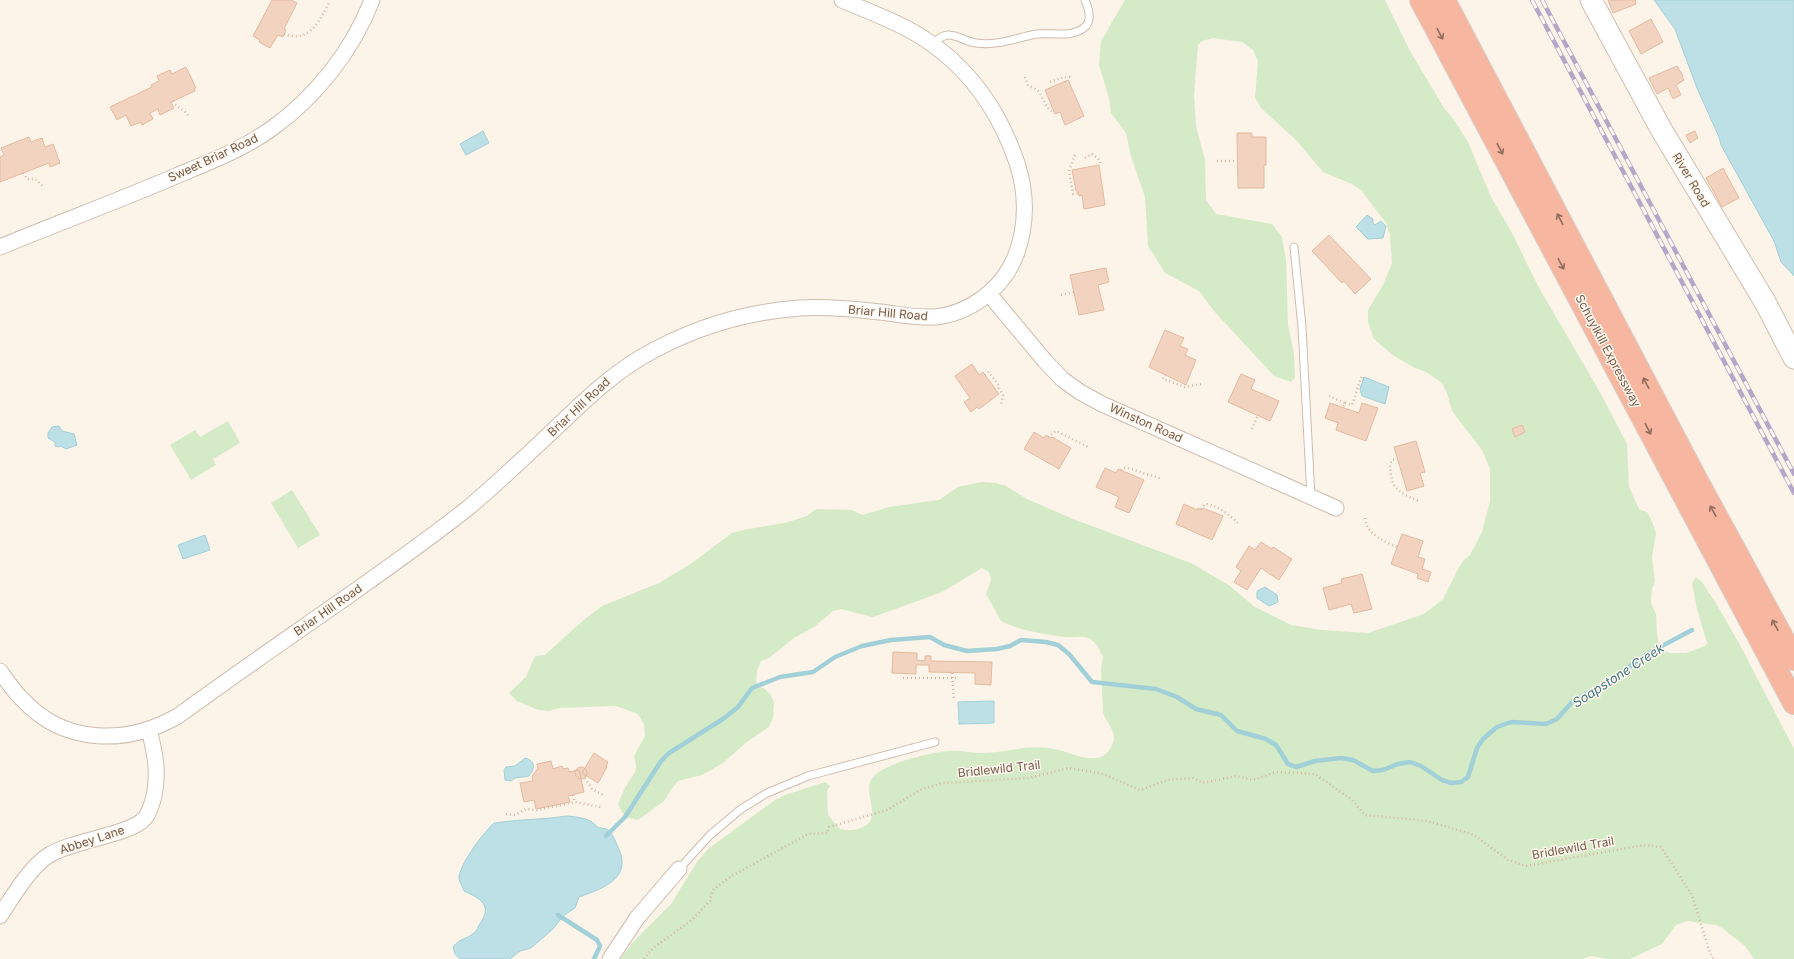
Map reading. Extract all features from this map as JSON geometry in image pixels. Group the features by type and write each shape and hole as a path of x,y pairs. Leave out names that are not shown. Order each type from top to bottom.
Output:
{"highway":[{"name":"Schuylkill Expressway","path":"1421,0 1794,703"},
{"name":"Schuylkill Expressway","path":"1444,0 1696,479 1794,659"}],"street":[{"name":"Sweet Briar Road","path":"0,247 97,209 214,160 246,145 272,129 314,91 332,68 350,44 372,0"},
{"name":"Briar Hill Road","path":"0,671 31,708 53,723 70,730 87,735 118,736 149,730 178,716 435,534 526,457 591,394 613,376 666,344 696,330 728,320 764,313 800,308 835,308 919,317 937,317 960,310 989,294 1003,278 1013,263 1021,242 1025,220 1024,192 1018,168 1008,138 996,114 980,90 961,67 932,44 905,28 842,0"},
{"name":"River Road","path":"1591,0 1661,129 1768,308 1794,358"},
{"name":"Winston Road","path":"989,294 1045,361 1062,379 1080,392 1102,404 1336,508"},
{"name":"Abbey Lane","path":"0,916 27,877 48,855 75,843 126,830 144,819 149,811 156,780 156,758 149,730"},
{"path":"610,959 637,918 679,869"}],"lane":[{"path":"932,44 940,37 950,35 975,43 998,44 1037,34 1066,34 1080,31 1088,25 1088,8 1085,0"},
{"path":"1294,247 1302,327 1311,497"},
{"path":"679,869 714,831 741,809 767,792 814,774 935,742"}],"path":[{"path":"284,34 299,37 308,34 322,16 330,1"},
{"path":"1025,76 1028,85 1036,90 1050,111 1054,112"},
{"path":"1050,82 1064,77 1070,77 1071,80"},
{"path":"173,101 185,111 189,117"},
{"path":"1085,158 1092,154 1100,160 1101,166"},
{"path":"1075,155 1069,171 1072,194 1078,193"},
{"path":"1217,161 1238,161"},
{"path":"23,174 28,179 35,179 44,187"},
{"path":"1061,295 1074,292"},
{"path":"985,375 989,372 1000,386 999,388 1003,395 1001,406"},
{"path":"1165,374 1163,379 1184,387 1202,384"},
{"path":"1329,396 1352,405 1362,375"},
{"path":"1343,407 1345,403"},
{"path":"1252,429 1258,415"},
{"path":"1048,437 1053,432 1058,432 1088,447"},
{"path":"1398,459 1392,460 1390,464 1394,486 1401,493 1418,501"},
{"path":"1121,470 1123,468 1128,468 1162,479"},
{"path":"1201,509 1205,504 1213,506 1228,514 1240,525"},
{"path":"1366,518 1366,523 1371,532 1397,547"},
{"path":"952,673 954,700"},
{"path":"903,678 959,678"},
{"name":"Bridlewild Trail","path":"644,959 653,948 692,920 710,901 713,890 730,877 808,834 828,833 829,827 887,810 920,790 931,786 943,783 1029,778 1069,768 1103,774 1140,790 1168,780 1194,778 1203,782 1236,776 1253,780 1276,772 1315,774 1352,800 1365,815 1428,821 1474,835 1508,860 1526,866 1644,845 1661,847 1692,895 1710,953 1714,959"},
{"path":"585,778 592,789 605,796"},
{"path":"573,795 575,802"},
{"path":"506,814 515,815 526,809 537,810 575,802 602,807"}],"green space":[{"path":"1125,0 1385,0 1410,51 1444,108 1454,120 1468,142 1491,197 1511,231 1538,286 1601,394 1627,444 1629,487 1639,509 1647,512 1656,533 1652,557 1655,582 1652,589 1651,603 1656,614 1657,635 1660,647 1669,653 1686,653 1705,646 1707,643 1697,609 1692,583 1696,577 1702,582 1717,605 1740,645 1794,749 1794,959 1754,959 1745,946 1722,928 1716,925 1687,921 1676,925 1662,944 1630,959 1607,959 1591,956 1583,959 620,959 635,940 671,904 697,862 708,849 775,800 785,795 825,782 830,786 827,791 828,815 840,829 854,830 869,823 872,818 869,792 871,780 876,774 895,764 919,756 949,751 989,753 1040,747 1055,749 1085,758 1097,758 1102,757 1108,752 1114,740 1113,732 1103,712 1101,668 1103,657 1096,645 1087,638 1066,637 1025,630 1001,621 986,594 991,580 989,572 982,568 942,592 879,615 872,617 841,609 833,611 814,627 794,638 769,658 761,661 758,667 756,679 757,685 765,689 770,694 774,702 773,718 769,727 748,741 723,763 702,775 678,781 664,801 638,820 625,817 618,804 625,788 635,772 636,766 634,756 645,736 644,724 638,714 616,706 560,708 549,711 538,710 517,701 509,693 526,677 535,656 545,655 580,623 602,606 659,583 692,563 732,533 785,523 807,516 816,509 852,510 862,515 889,507 939,500 958,487 982,482 995,483 1006,486 1027,499 1073,519 1193,564 1230,586 1255,607 1291,625 1321,630 1368,633 1424,614 1443,599 1459,567 1470,555 1482,532 1490,501 1490,469 1482,450 1452,411 1447,393 1441,382 1426,372 1415,368 1394,356 1374,339 1368,322 1368,310 1383,285 1392,263 1390,235 1386,223 1361,190 1352,184 1323,172 1297,141 1261,108 1255,97 1258,61 1253,50 1242,42 1213,38 1202,41 1198,45 1194,96 1196,126 1205,160 1206,200 1216,214 1272,224 1282,237 1286,260 1288,325 1294,354 1295,378 1291,382 1274,376 1214,311 1199,291 1165,273 1148,246 1145,197 1131,156 1126,133 1111,113 1109,98 1099,65 1101,41"},
{"path":"228,421 240,443 213,459 216,465 191,480 170,445 195,430 200,437"},
{"path":"292,490 320,535 298,548 271,503"}],"water":[{"path":"1654,0 1794,0 1794,276 1781,262 1774,241 1721,145 1719,137 1697,88 1675,29"},
{"path":"483,131 489,143 466,155 460,144"},
{"path":"1367,215 1373,219 1373,223 1375,225 1381,221 1386,226 1383,238 1368,239 1356,227"},
{"path":"1364,377 1389,387 1385,404 1362,396 1360,389"},
{"path":"59,426 62,431 74,434 77,445 66,449 61,446 55,446 55,442 48,438 48,433 52,427"},
{"path":"205,535 210,550 183,559 178,545"},
{"path":"1265,587 1277,595 1278,602 1269,606 1257,598 1257,591"},
{"path":"994,701 994,723 959,724 958,702"},
{"path":"525,758 529,759 533,763 533,768 529,776 515,778 511,781 505,780 504,770 506,767 515,766"},
{"path":"567,816 588,820 597,827 606,829 610,832 614,837 622,858 622,867 619,874 614,880 598,890 579,897 575,908 563,916 553,929 531,948 520,951 510,959 460,959 455,954 453,947 475,932 485,913 484,904 476,897 464,891 459,879 460,873 467,858 478,841 494,823"}],"building":[{"path":"272,0 291,0 297,3 284,29 286,30 283,37 278,35 270,48 259,42 260,40 253,36"},
{"path":"1608,0 1635,0 1636,4 1613,13"},
{"path":"1651,19 1663,42 1641,54 1629,31"},
{"path":"1677,66 1684,80 1676,85 1681,95 1673,99 1668,88 1657,94 1649,78"},
{"path":"186,67 196,88 194,89 195,91 171,102 174,108 160,115 158,109 150,113 153,119 142,125 141,122 131,126 126,115 117,120 110,107 152,87 151,85 159,81 157,76 170,70 172,74"},
{"path":"1068,80 1084,116 1065,125 1060,112 1055,114 1045,90"},
{"path":"1695,131 1698,138 1690,143 1686,135"},
{"path":"1237,133 1252,133 1252,137 1266,137 1264,188 1238,188"},
{"path":"29,137 31,142 42,138 45,147 53,144 60,163 50,167 49,163 0,182 0,157 4,155 1,148"},
{"path":"1099,165 1105,205 1084,209 1082,195 1079,196 1078,191 1076,191 1072,170"},
{"path":"1723,168 1739,198 1722,207 1706,178"},
{"path":"1329,235 1371,279 1355,294 1344,281 1342,283 1312,251"},
{"path":"1106,268 1109,282 1098,285 1104,310 1079,315 1070,275"},
{"path":"1165,330 1184,338 1180,346 1188,349 1185,355 1196,360 1186,385 1149,367"},
{"path":"972,364 979,375 983,372 999,394 979,409 977,407 971,412 964,402 970,398 955,376"},
{"path":"1241,374 1255,380 1251,389 1279,401 1270,421 1228,402"},
{"path":"1330,403 1359,413 1362,403 1378,408 1366,441 1336,430 1338,423 1325,418"},
{"path":"1522,425 1525,432 1515,437 1512,429"},
{"path":"1034,432 1044,438 1046,435 1051,438 1052,437 1071,448 1059,469 1024,449"},
{"path":"1416,441 1425,472 1420,473 1424,486 1407,491 1394,447"},
{"path":"1105,468 1116,473 1118,469 1144,480 1129,513 1115,507 1119,497 1096,487"},
{"path":"1184,504 1197,510 1198,508 1202,510 1203,508 1223,516 1212,540 1176,524"},
{"path":"1402,534 1423,541 1418,557 1425,559 1422,569 1431,572 1428,582 1417,578 1418,574 1391,564"},
{"path":"1261,542 1272,549 1273,547 1292,559 1279,580 1261,568 1247,590 1234,582 1241,571 1236,567 1249,546 1255,550"},
{"path":"1362,574 1372,609 1354,613 1351,604 1329,610 1323,588 1342,583 1341,579"},
{"path":"893,652 917,653 917,660 925,661 925,656 931,656 931,661 992,662 991,685 975,684 975,673 929,672 929,665 916,665 916,674 892,673"},
{"path":"594,753 608,762 607,767 598,783 582,773"},
{"path":"551,761 553,769 562,766 563,769 568,768 569,772 579,770 584,792 568,796 570,802 536,809 534,800 524,802 520,783 533,781 532,776 538,768 537,764"},
{"path":"579,767 583,767 587,773 583,779 579,779 575,775 575,771"}],"waterway":[{"name":"Soapstone Creek","path":"606,836 625,817 661,761 669,753 723,719 738,707 752,688 780,677 813,672 835,657 862,646 891,640 930,637 944,645 967,651 997,649 1010,646 1021,640 1046,642 1058,645 1069,654 1092,682 1156,689 1177,697 1196,709 1221,715 1237,731 1266,739 1276,745 1288,764 1296,767 1315,761 1341,758 1353,760 1373,771 1383,770 1398,764 1410,762 1421,766 1442,780 1451,783 1461,782 1468,777 1477,748 1483,739 1497,727 1511,722 1546,724 1557,719 1574,700 1601,687 1647,654 1692,630"},
{"name":"Soapstone Creek","path":"558,915 597,940 600,946 594,959"}],"railway":[{"path":"1532,0 1794,493"},
{"path":"1542,0 1794,474"}]}
